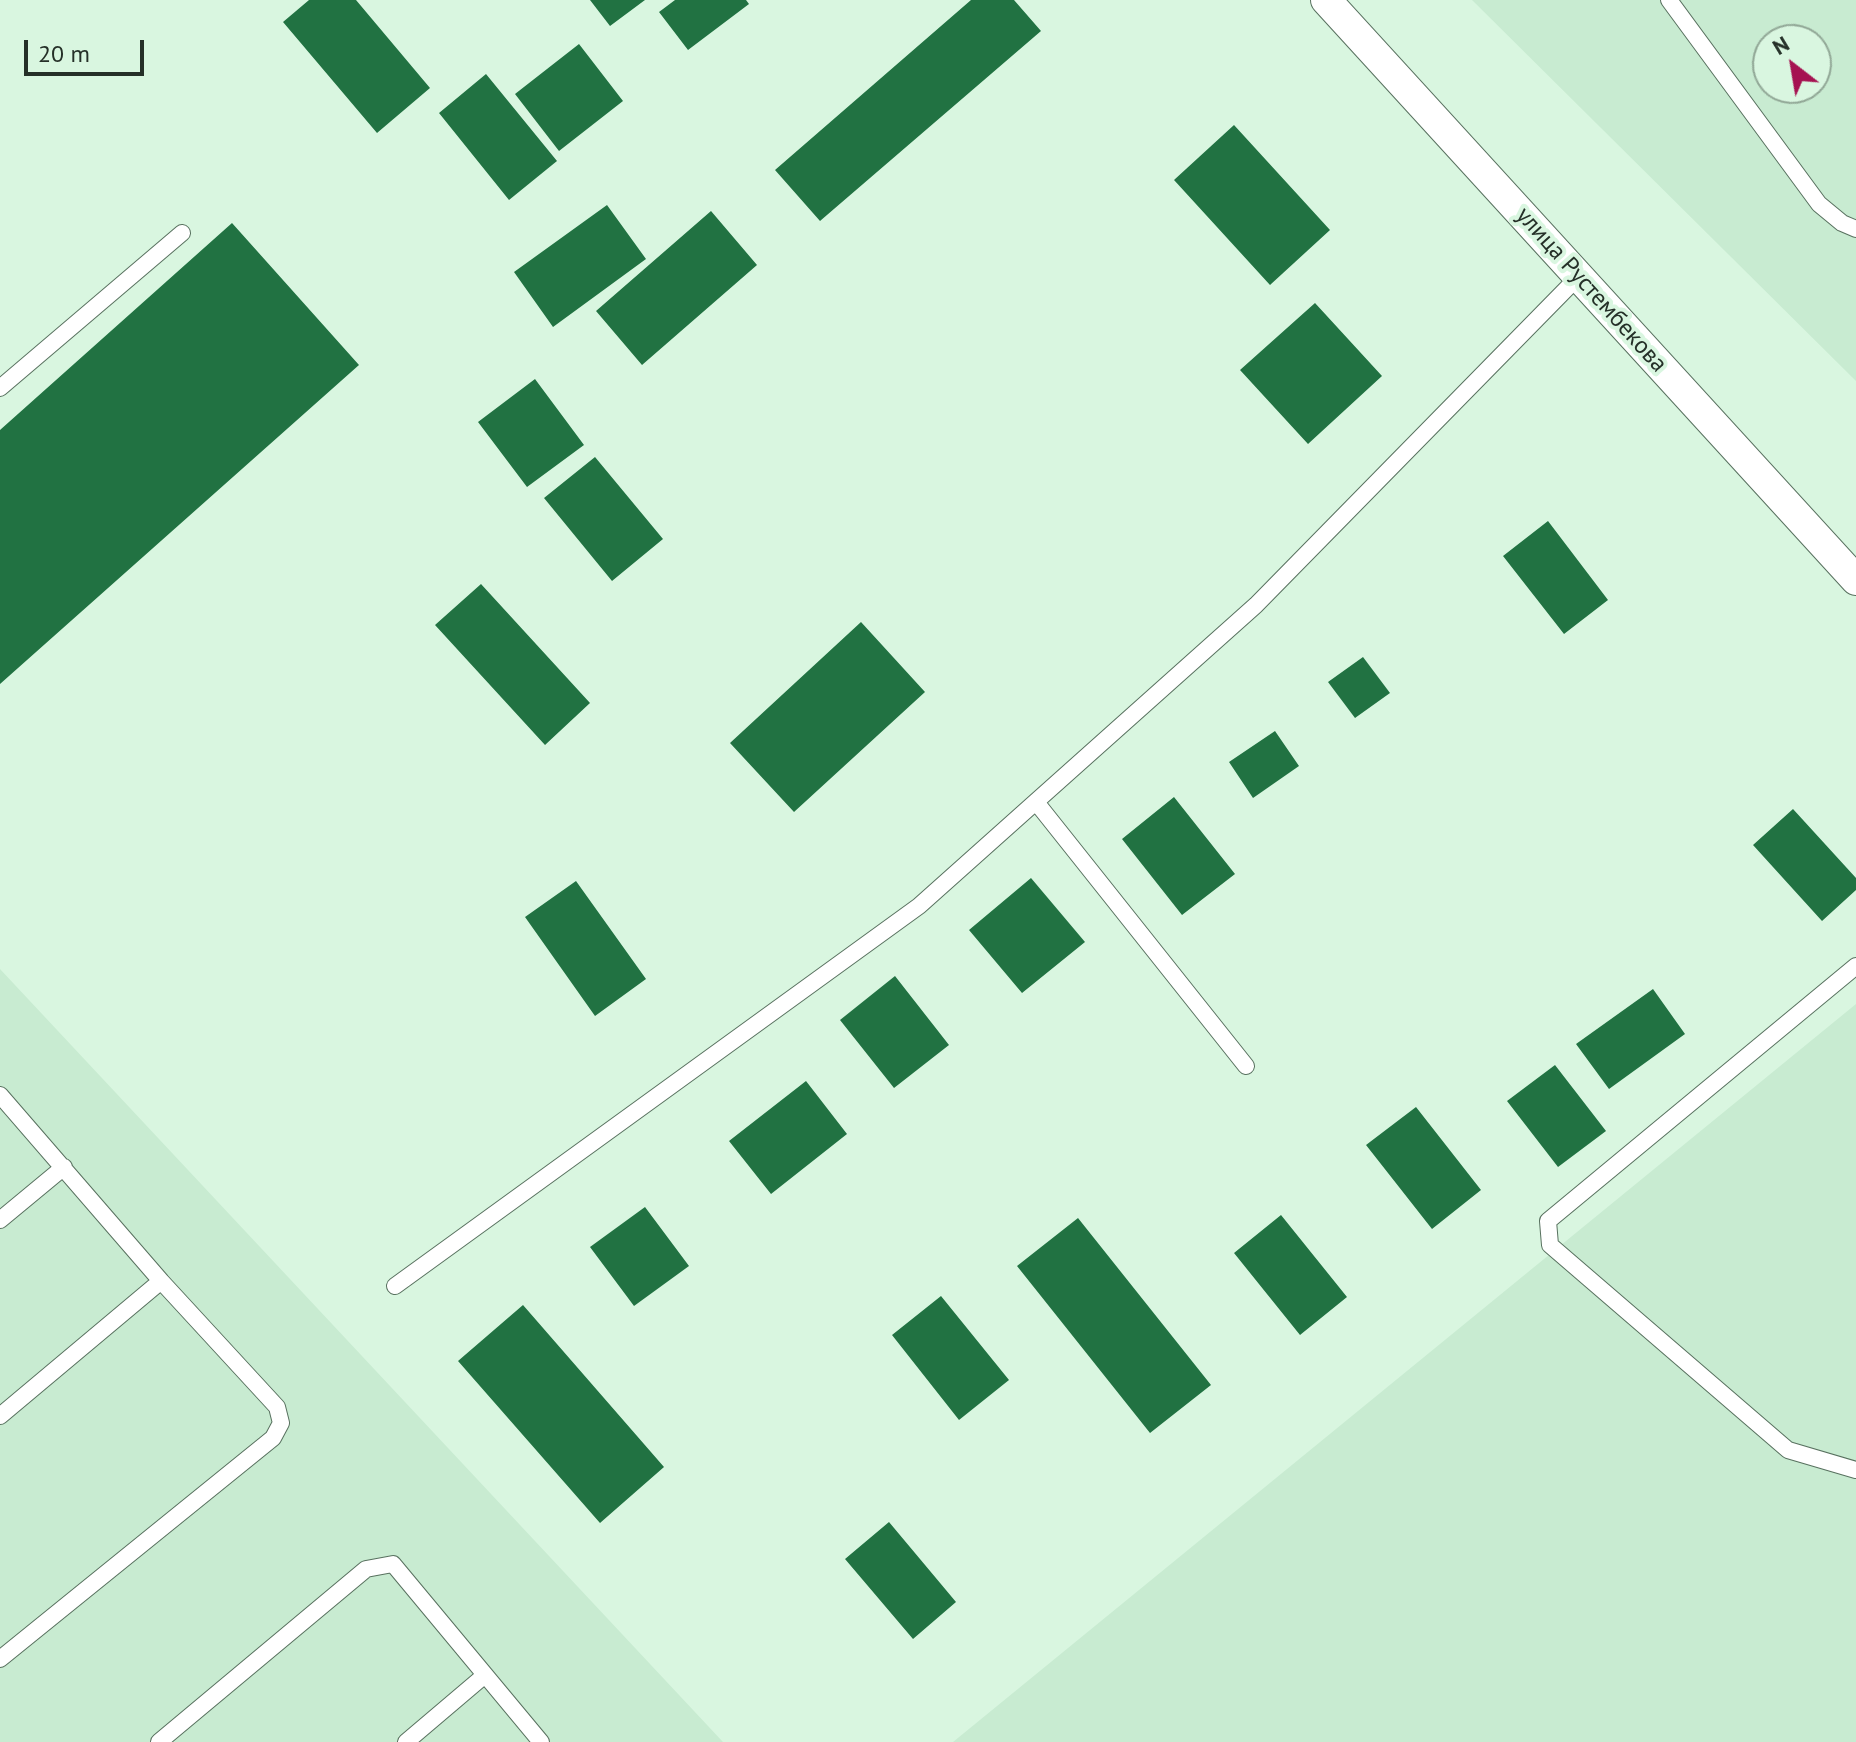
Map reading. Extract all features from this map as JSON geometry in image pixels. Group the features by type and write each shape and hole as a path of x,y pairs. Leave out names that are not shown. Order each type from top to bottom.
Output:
{"street":[{"name":"улица Рустембекова","path":"1326,0 1856,580"}],"lane":[{"path":"1669,0 1819,204 1842,223 1856,229"},
{"path":"0,388 182,233"},
{"path":"395,1286 919,906 1256,605 1579,276"},
{"path":"1036,802 1246,1066"},
{"path":"1856,966 1548,1221 1550,1245 1788,1450 1856,1470"},
{"path":"0,1095 161,1281 277,1407 281,1423 273,1438 0,1659"},
{"path":"0,1220 64,1167"},
{"path":"0,1416 161,1281"},
{"path":"159,1742 366,1569 378,1564 393,1564 541,1742"},
{"path":"406,1742 485,1675"}],"shaded area":[{"path":"1472,0 1856,0 1856,381"},
{"path":"0,969 723,1742 0,1742"},
{"path":"1856,1004 1856,1742 953,1742"}],"building":[{"path":"309,0 356,0 430,88 377,133 283,22"},
{"path":"590,0 645,0 610,26"},
{"path":"675,0 746,0 749,4 688,50 659,12"},
{"path":"971,0 1014,0 1041,31 820,221 775,170"},
{"path":"579,44 623,101 559,151 515,94"},
{"path":"486,74 557,161 509,200 439,113"},
{"path":"1234,125 1330,230 1270,285 1174,180"},
{"path":"607,205 646,259 553,327 514,272"},
{"path":"711,211 757,265 642,365 596,311"},
{"path":"232,223 359,365 0,684 0,430"},
{"path":"1315,303 1382,376 1308,444 1240,370"},
{"path":"535,379 584,445 527,487 478,422"},
{"path":"595,457 663,539 612,581 544,498"},
{"path":"1548,521 1608,600 1564,634 1503,556"},
{"path":"481,584 590,703 545,745 435,625"},
{"path":"861,622 925,692 794,812 730,743"},
{"path":"1363,657 1390,693 1355,718 1328,682"},
{"path":"1275,731 1299,766 1253,798 1229,762"},
{"path":"1174,797 1235,874 1182,915 1122,839"},
{"path":"1793,809 1856,878 1856,890 1822,921 1753,845"},
{"path":"1031,878 1085,942 1022,993 969,930"},
{"path":"576,881 646,979 595,1016 525,917"},
{"path":"895,976 949,1045 894,1088 840,1020"},
{"path":"1653,989 1685,1034 1609,1089 1576,1044"},
{"path":"1555,1065 1606,1131 1558,1167 1507,1101"},
{"path":"806,1081 847,1134 771,1194 729,1141"},
{"path":"1416,1107 1481,1190 1432,1229 1366,1145"},
{"path":"645,1207 689,1266 634,1306 590,1247"},
{"path":"1281,1215 1347,1297 1300,1335 1234,1253"},
{"path":"1078,1218 1211,1385 1150,1433 1017,1266"},
{"path":"941,1296 1009,1380 959,1420 892,1335"},
{"path":"523,1305 664,1467 600,1523 458,1361"},
{"path":"889,1522 956,1602 913,1639 845,1559"}]}
